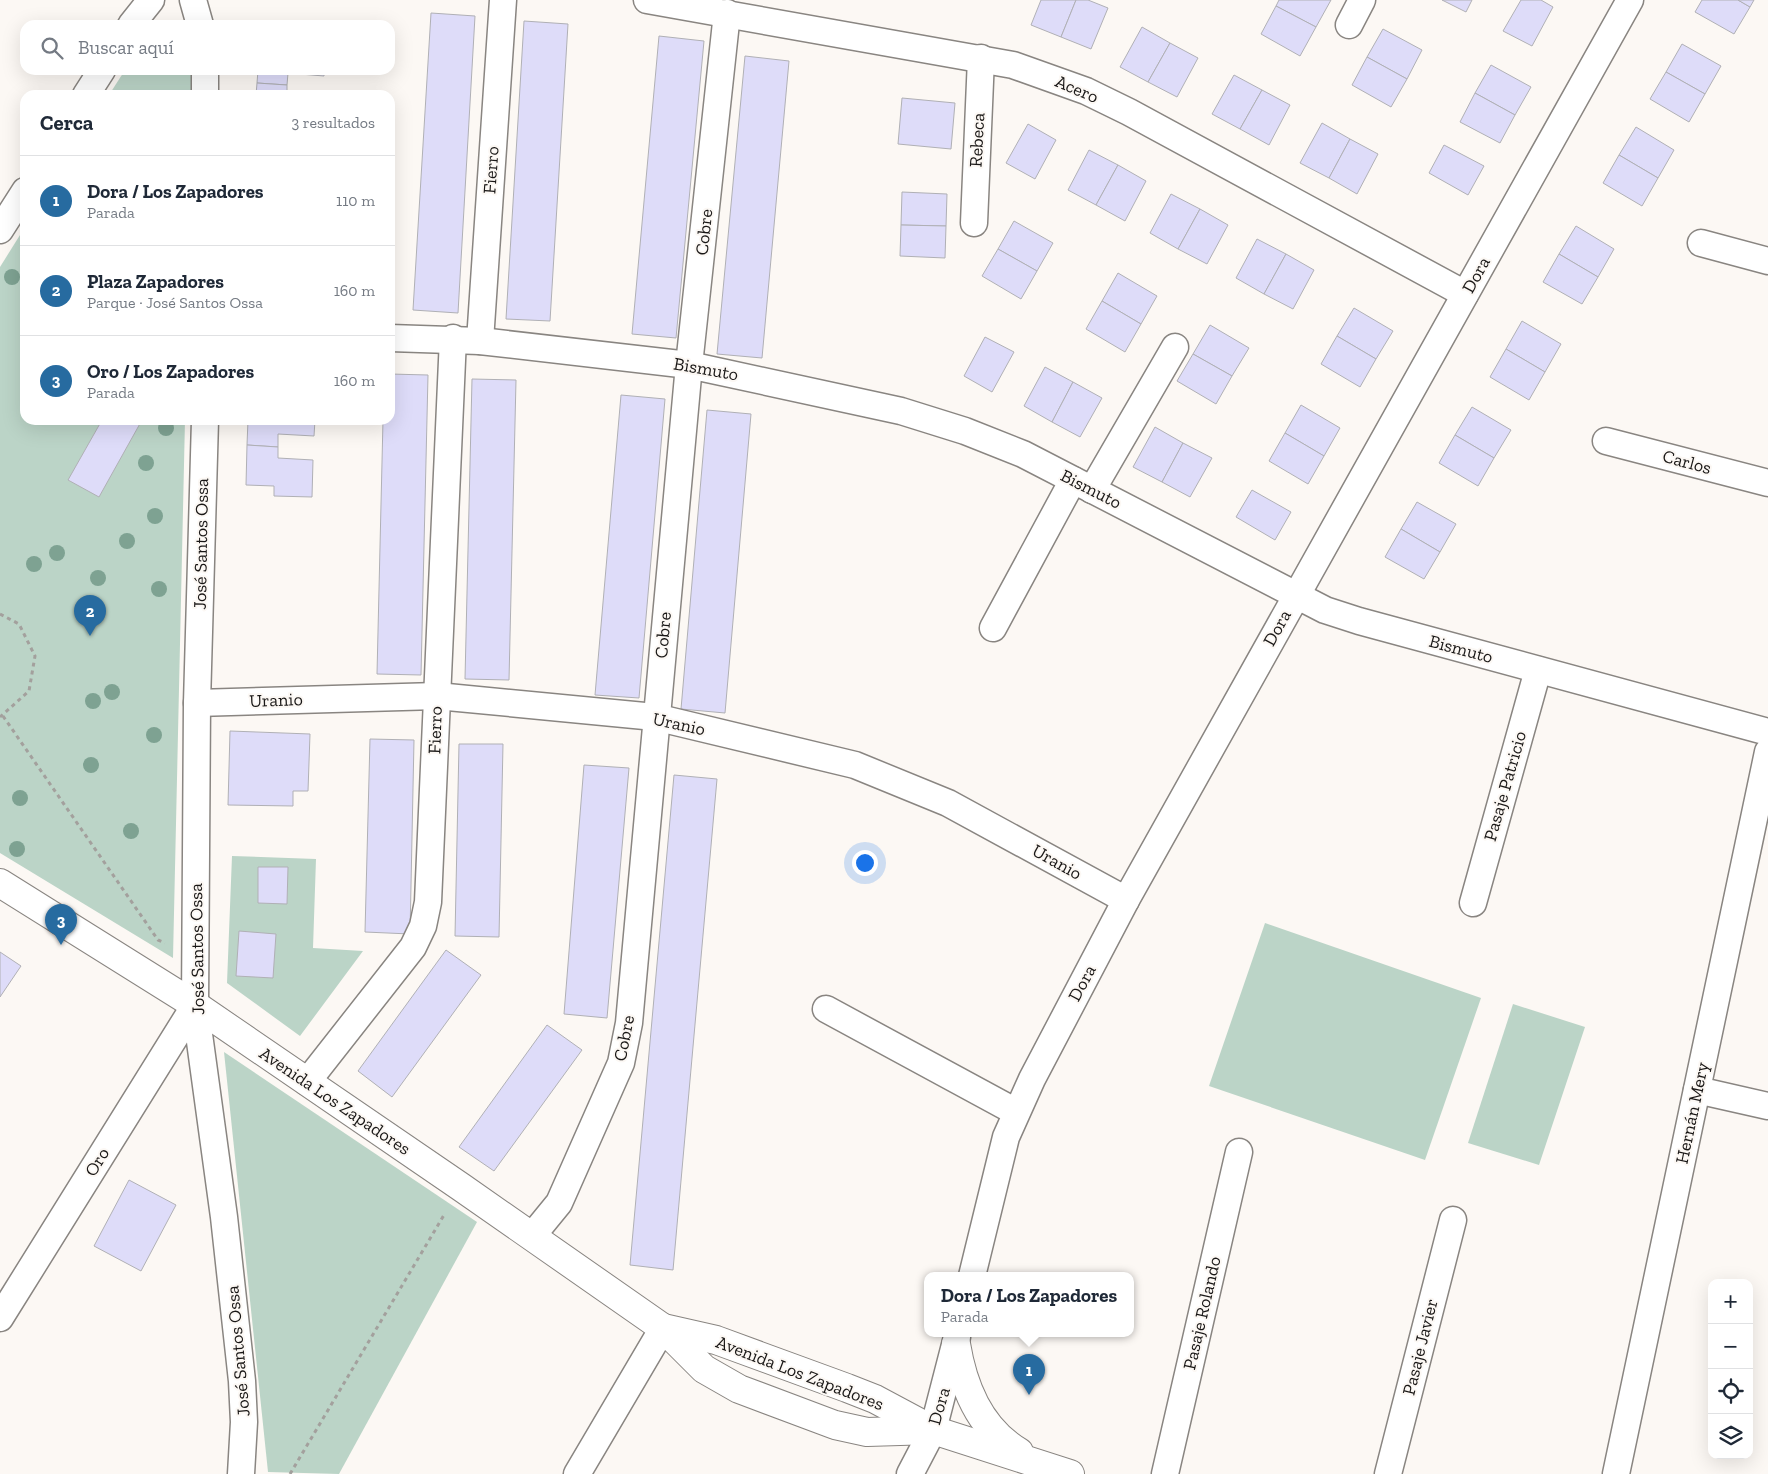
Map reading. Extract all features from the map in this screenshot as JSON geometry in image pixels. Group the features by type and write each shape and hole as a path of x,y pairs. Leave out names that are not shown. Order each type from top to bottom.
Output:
{"main road":[{"name":"Avenida Los Zapadores","path":"0,883 195,1005 532,1236 663,1328 704,1369 739,1389 835,1425 867,1432 933,1430"},
{"name":"Avenida Los Zapadores","path":"663,1328 716,1340 875,1399 933,1430 1070,1474"},
{"path":"957,1339 961,1374 973,1403 990,1428 1013,1448 1040,1464"}],"street":[{"path":"135,20 151,0"},
{"path":"193,0 199,20"},
{"name":"Fierro","path":"480,341 503,0"},
{"name":"Acero","path":"648,0 981,58 1043,74 1086,91 1465,294"},
{"path":"1349,25 1362,0"},
{"name":"Dora","path":"973,1272 996,1171 1016,1112 1126,900 1630,0"},
{"name":"Cobre","path":"532,1236 559,1203 621,1063 629,1023 689,365 727,13"},
{"name":"Rebeca","path":"974,223 981,58"},
{"path":"89,90 99,75"},
{"path":"205,75 205,90"},
{"path":"0,230 20,199"},
{"path":"1701,243 1768,261"},
{"name":"Bismuto","path":"395,338 453,338 689,365 901,411 1023,454 1325,610 1768,732"},
{"name":"Fierro","path":"307,1082 413,947 423,926 428,902 453,338"},
{"path":"993,628 1083,485 1175,347"},
{"name":"José Santos Ossa","path":"205,425 197,702 195,1005 224,1217 242,1381 244,1422 241,1474"},
{"name":"Carlos","path":"1606,441 1768,483"},
{"name":"Pasaje Patricio","path":"1473,903 1538,670"},
{"name":"Uranio","path":"197,702 437,696 656,717 855,765 948,802 1126,900"},
{"name":"Hernán Mery","path":"1616,1474 1768,752"},
{"name":"Oro","path":"0,1318 195,1005"},
{"path":"826,1009 1016,1112"},
{"path":"1697,1090 1768,1106"},
{"name":"Pasaje Rolando","path":"1165,1474 1239,1152"},
{"name":"Pasaje Javier","path":"1388,1474 1453,1220"},
{"path":"577,1474 663,1328"},
{"name":"Dora","path":"910,1474 933,1430 957,1339"}],"path":[{"path":"0,614 19,624 35,656 29,691 2,717 158,940 195,957"},
{"path":"290,1474 461,1187"}],"green space":[{"path":"122,75 193,75 192,90 112,90"},
{"path":"20,235 20,425 185,425 173,958 0,853 0,267"},
{"path":"232,856 316,859 313,948 363,951 300,1036 227,983"},
{"path":"1265,923 1481,998 1425,1160 1209,1086"},
{"path":"1513,1004 1585,1027 1539,1165 1468,1143"},
{"path":"224,1052 477,1222 339,1474 268,1472"}],"building":[{"path":"1041,0 1076,0 1061,37 1031,25"},
{"path":"1076,0 1088,0 1108,8 1091,49 1061,37"},
{"path":"1279,0 1331,0 1316,27 1276,6"},
{"path":"1442,0 1472,0 1466,12"},
{"path":"1521,0 1541,0 1553,7 1532,46 1503,31"},
{"path":"1702,0 1738,0 1750,7 1734,34 1695,12"},
{"path":"1738,0 1754,0 1750,7"},
{"path":"1276,6 1316,27 1300,56 1261,34"},
{"path":"431,13 475,16 458,313 413,310"},
{"path":"524,21 568,24 550,321 506,319"},
{"path":"1142,27 1170,43 1148,82 1120,67"},
{"path":"1383,29 1422,50 1407,79 1367,57"},
{"path":"659,36 704,41 676,338 632,334"},
{"path":"1170,43 1198,58 1177,97 1148,82"},
{"path":"1682,44 1721,66 1705,94 1666,72"},
{"path":"745,56 789,61 762,358 717,354"},
{"path":"1367,57 1407,79 1391,107 1352,85"},
{"path":"1491,65 1531,87 1515,115 1475,93"},
{"path":"1666,72 1705,94 1689,122 1650,99"},
{"path":"258,75 288,75 287,85 257,83"},
{"path":"1234,75 1262,90 1240,129 1212,114"},
{"path":"257,83 287,85 287,90 256,90"},
{"path":"1262,90 1290,105 1269,145 1240,129"},
{"path":"1475,93 1515,115 1500,143 1460,122"},
{"path":"902,98 955,103 951,149 898,144"},
{"path":"1322,123 1350,139 1329,178 1300,163"},
{"path":"1028,124 1056,140 1035,179 1006,163"},
{"path":"1636,127 1674,150 1658,178 1619,155"},
{"path":"1350,139 1378,154 1357,194 1329,178"},
{"path":"1444,145 1484,166 1468,195 1429,173"},
{"path":"1089,150 1118,165 1096,205 1068,190"},
{"path":"1619,155 1658,178 1642,206 1603,183"},
{"path":"1118,165 1146,181 1125,221 1096,205"},
{"path":"902,192 947,194 946,226 901,225"},
{"path":"1171,194 1200,209 1178,249 1150,233"},
{"path":"1200,209 1228,225 1207,264 1178,249"},
{"path":"1014,221 1053,243 1037,271 998,249"},
{"path":"901,225 946,226 945,258 900,256"},
{"path":"1576,226 1614,249 1598,277 1559,254"},
{"path":"1257,239 1286,254 1264,294 1236,278"},
{"path":"998,249 1037,271 1021,299 982,276"},
{"path":"1286,254 1314,270 1293,309 1264,294"},
{"path":"1559,254 1598,277 1582,304 1543,282"},
{"path":"1118,273 1157,296 1141,324 1102,301"},
{"path":"1102,301 1141,324 1125,352 1086,329"},
{"path":"1354,308 1393,331 1376,359 1337,336"},
{"path":"1522,321 1561,344 1545,372 1506,349"},
{"path":"1210,325 1249,348 1232,376 1193,354"},
{"path":"1337,336 1376,359 1360,387 1321,364"},
{"path":"985,337 1014,352 992,392 964,376"},
{"path":"1506,349 1545,372 1529,400 1490,377"},
{"path":"1193,354 1232,376 1216,404 1177,381"},
{"path":"1045,367 1073,382 1052,422 1024,406"},
{"path":"395,374 428,375 421,675 377,674 383,425 395,425"},
{"path":"472,379 516,380 509,680 465,679"},
{"path":"1073,382 1102,398 1080,437 1052,422"},
{"path":"621,395 665,399 639,698 595,695"},
{"path":"1301,405 1340,428 1324,456 1285,433"},
{"path":"1472,407 1511,430 1494,458 1455,435"},
{"path":"707,410 751,414 725,713 681,709"},
{"path":"99,425 139,425 99,497 68,480"},
{"path":"248,425 315,425 314,436 278,434 278,447 247,445"},
{"path":"1155,427 1183,443 1162,482 1133,467"},
{"path":"1285,433 1324,456 1308,484 1269,461"},
{"path":"1455,435 1494,458 1478,486 1439,463"},
{"path":"1183,443 1212,458 1190,497 1162,482"},
{"path":"247,445 278,447 278,458 313,460 312,497 274,496 274,486 246,485"},
{"path":"1252,490 1291,512 1275,540 1236,517"},
{"path":"1417,502 1456,524 1440,552 1401,529"},
{"path":"1401,529 1440,552 1424,579 1385,557"},
{"path":"230,731 310,734 308,791 293,791 293,806 228,805"},
{"path":"370,739 414,740 410,934 365,932"},
{"path":"459,744 503,744 499,937 455,936"},
{"path":"584,765 629,768 607,1018 564,1014"},
{"path":"674,775 717,779 673,1270 630,1265"},
{"path":"258,867 288,867 287,904 258,903"},
{"path":"239,931 276,934 273,978 236,976"},
{"path":"446,950 481,975 392,1097 358,1071"},
{"path":"0,952 21,966 0,997"},
{"path":"547,1025 582,1050 494,1171 459,1147"},
{"path":"129,1180 176,1205 141,1271 94,1246"}],"place":[{"name":"Plaza Zapadores","path":"90,636"},
{"name":"Oro / Los Zapadores","path":"61,945"},
{"name":"Dora / Los Zapadores","path":"1029,1395"}]}
